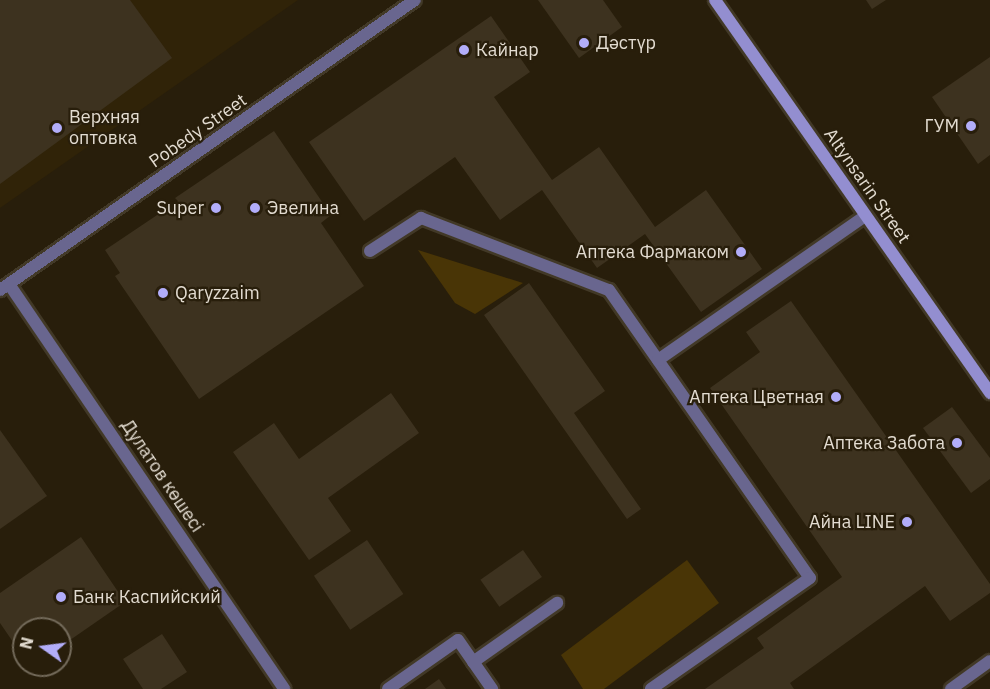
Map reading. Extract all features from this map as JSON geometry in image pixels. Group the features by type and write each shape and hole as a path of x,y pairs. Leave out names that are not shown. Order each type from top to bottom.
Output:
{"street":[{"name":"Pobedy Street","path":"4,287 415,0"},
{"name":"Altynsarin Street","path":"715,0 990,393"},
{"path":"658,360 865,216"},
{"path":"370,251 421,218 609,290 810,578 651,689"},
{"name":"Дулатов көшесі","path":"4,287 284,689"},
{"path":"473,662 557,603"},
{"path":"388,689 458,640 492,689"},
{"path":"951,689 990,662"}],"shaded area":[{"name":"Верхняя оптовка","path":"0,0 298,0 0,208"},
{"path":"418,250 523,283 475,314 455,303"},
{"path":"687,560 719,603 604,689 583,689 561,655"}],"building":[{"name":"Верхняя оптовка","path":"0,0 130,0 172,58 0,184"},
{"name":"Дәстүр","path":"538,0 603,0 622,27 579,58"},
{"path":"866,0 886,0 872,9"},
{"path":"491,16 530,72 494,97 552,180 599,147 655,227 706,190 762,269 701,312 645,234 597,268 542,190 500,220 455,157 364,221 309,142"},
{"name":"ГУМ","path":"990,57 990,155 978,164 932,97"},
{"path":"274,131 331,215 321,223 364,286 199,399 115,276 120,273 105,250 178,201 175,198"},
{"path":"529,283 605,391 574,413 641,509 627,519 484,315"},
{"path":"791,301 990,584 990,593 950,621 925,586 790,683 794,689 705,689 764,648 757,638 842,577 710,388 760,352 746,332"},
{"path":"391,393 419,433 328,498 351,531 309,560 233,452 274,423 299,459"},
{"name":"Аптека Забота","path":"952,407 990,458 990,479 971,493 923,428"},
{"path":"0,430 47,496 0,529"},
{"name":"Банк Каспийский","path":"81,537 125,602 72,639 72,617 12,617 12,640 0,623 0,593"},
{"path":"367,540 403,594 350,630 314,576"},
{"path":"523,550 542,577 499,607 480,580"},
{"path":"162,634 187,672 161,689 143,689 123,659"},
{"path":"439,679 446,689 425,689"}],"place":[{"name":"Дәстүр","path":"584,43"},
{"name":"Кайнар","path":"464,50"},
{"name":"ГУМ","path":"971,126"},
{"name":"Верхняя оптовка","path":"57,128"},
{"name":"Super","path":"216,208"},
{"name":"Эвелина","path":"255,208"},
{"name":"Аптека Фармаком","path":"741,252"},
{"name":"Qaryzzaim","path":"163,293"},
{"name":"Аптека Цветная","path":"836,397"},
{"name":"Аптека Забота","path":"957,443"},
{"name":"Айна LINE","path":"907,522"},
{"name":"Банк Каспийский","path":"61,597"}]}
